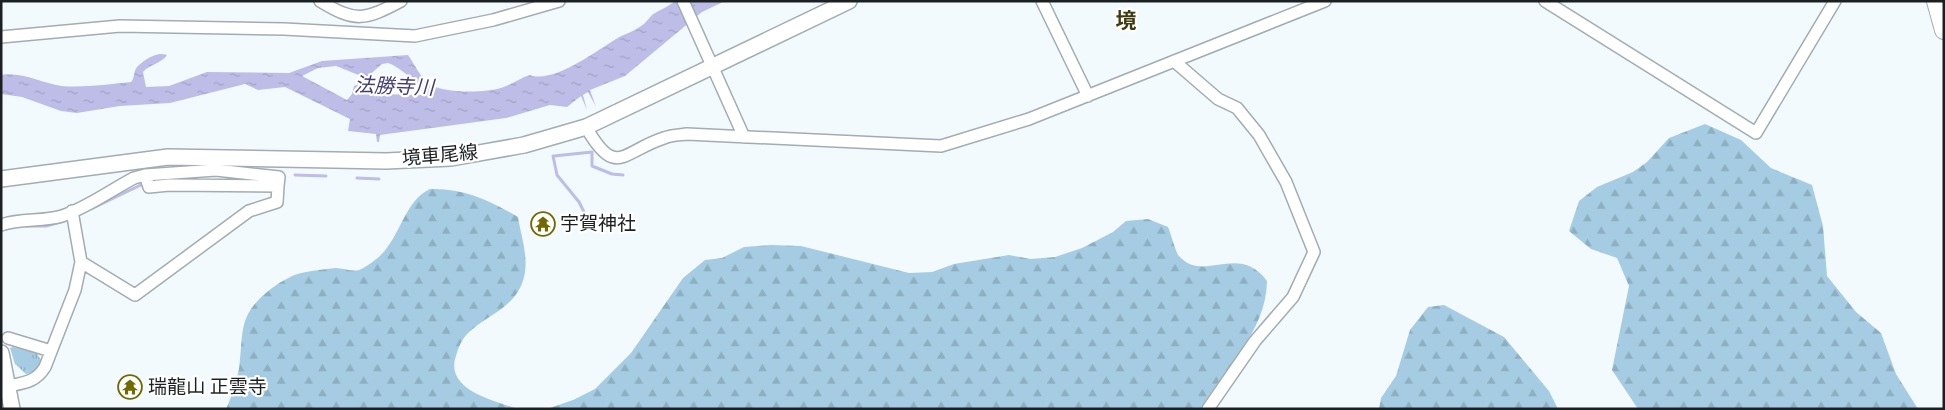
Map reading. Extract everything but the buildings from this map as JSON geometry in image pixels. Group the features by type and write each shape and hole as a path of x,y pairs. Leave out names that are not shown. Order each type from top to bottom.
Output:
{"highway":[{"path":"1936,1 1944,30"}],"main road":[{"name":"境車尾線","path":"1,179 168,157 386,161 450,158 524,145 586,127 849,1"},
{"path":"1,353 12,409"}],"street":[{"path":"320,1 342,15 370,17 401,1"},
{"path":"1,37 120,26 284,29 415,36 493,20 559,1"},
{"path":"683,1 744,137"},
{"path":"1042,1 1088,96"},
{"path":"586,127 599,149 611,157 624,158 664,138 687,134 941,146 1029,119 1325,1"},
{"path":"1545,1 1756,132 1835,1"},
{"path":"1174,61 1218,99 1237,108 1259,135 1286,182 1314,252 1293,297 1255,341 1208,409"},
{"path":"1,225 12,221 44,220 73,215 134,178 146,180 216,170 279,177 277,202 249,211 135,295 81,262"},
{"path":"8,386 33,381 40,376 75,290 81,262 73,215"},
{"path":"8,338 51,351"}],"green space":[{"path":"1705,124 1741,140 1771,168 1812,185 1823,226 1827,276 1856,312 1881,333 1896,374 1918,409 1638,409 1612,370 1629,286 1617,258 1591,249 1569,231 1579,201 1597,187 1633,172 1647,162 1669,138"},
{"path":"430,189 442,189 476,196 518,217 526,262 524,277 520,287 508,303 466,335 458,350 454,368 457,378 464,386 485,398 518,409 226,409 239,369 244,324 247,315 261,298 280,283 301,273 336,268 356,270 367,266 390,243 414,203"},
{"path":"1148,219 1168,227 1179,256 1189,264 1199,266 1233,263 1245,265 1256,270 1267,281 1265,300 1260,317 1252,333 1201,409 547,409 573,400 595,389 631,353 683,278 705,260 722,258 744,247 771,245 801,246 909,273 932,272 954,264 1009,255 1031,259 1055,257 1082,248 1113,232 1126,221"},
{"path":"1444,305 1504,337 1549,391 1558,409 1379,409 1381,398 1396,376 1410,330 1428,307"},
{"path":"10,348 36,352 41,360 36,371 26,374 15,364"}],"water":[{"path":"675,1 725,1 702,12 625,76 590,90 596,107 588,92 583,95 587,110 581,96 567,107 550,105 506,118 380,135 379,142 377,142 376,134 348,131 350,119 285,87 258,90 245,84 170,103 120,106 77,113 61,111 22,97 1,94 1,75 9,74 61,86 88,86 131,82 140,64 159,54 167,55 143,72 146,87 169,86 207,72 289,73 322,61 408,55 422,77 434,87 464,92 494,90 530,75 539,77 562,71 638,28 652,15","holes":["388,63 414,81 419,86 423,95 379,94 370,86 361,83 354,86 352,94 347,100 302,76 318,68 336,66 366,78 382,64"]}],"waterway":[{"path":"554,156 592,152 592,166 612,174 623,175"},
{"path":"553,156 557,175 579,202 588,220 606,220"},
{"path":"295,175 326,176"},
{"path":"357,178 379,179"},
{"path":"93,208 145,183"},
{"path":"26,226 46,226 64,221"}],"place":[{"name":"宇賀神社","path":"543,224"},
{"name":"瑞龍山 正雲寺","path":"130,387"}],"district":[{"name":"境","path":"1126,22"}],"water label":[{"name":"法勝寺川","path":"394,87"}]}
